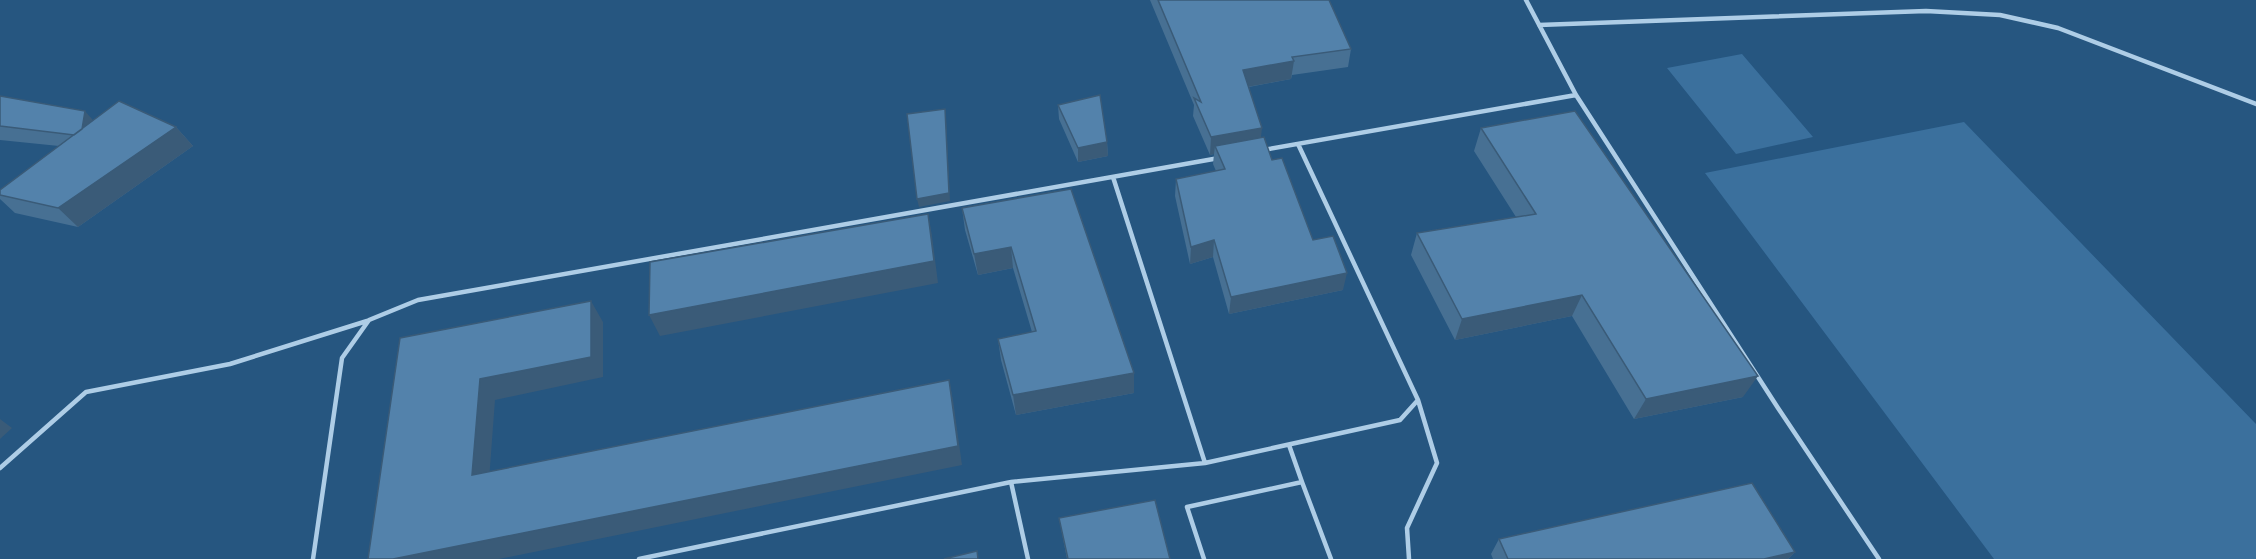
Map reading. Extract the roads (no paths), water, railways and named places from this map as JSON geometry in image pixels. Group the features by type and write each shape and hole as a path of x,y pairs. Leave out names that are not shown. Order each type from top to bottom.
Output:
{"lane":[{"path":"1526,0 1576,95 1778,408 1880,559"},
{"path":"1539,25 1926,11 2000,15 2058,28 2256,104"},
{"path":"1252,152 1576,95"},
{"path":"1298,144 1418,400 1437,463 1407,528 1409,559"},
{"path":"0,468 86,392 230,364 369,320 418,300 1228,156"},
{"path":"1113,177 1205,463"},
{"path":"313,559 342,358 369,320"},
{"path":"639,559 1011,482 1205,463 1400,420 1418,400"},
{"path":"1289,445 1331,559"},
{"path":"1011,482 1028,559"},
{"path":"1204,559 1187,507 1302,482"}]}
